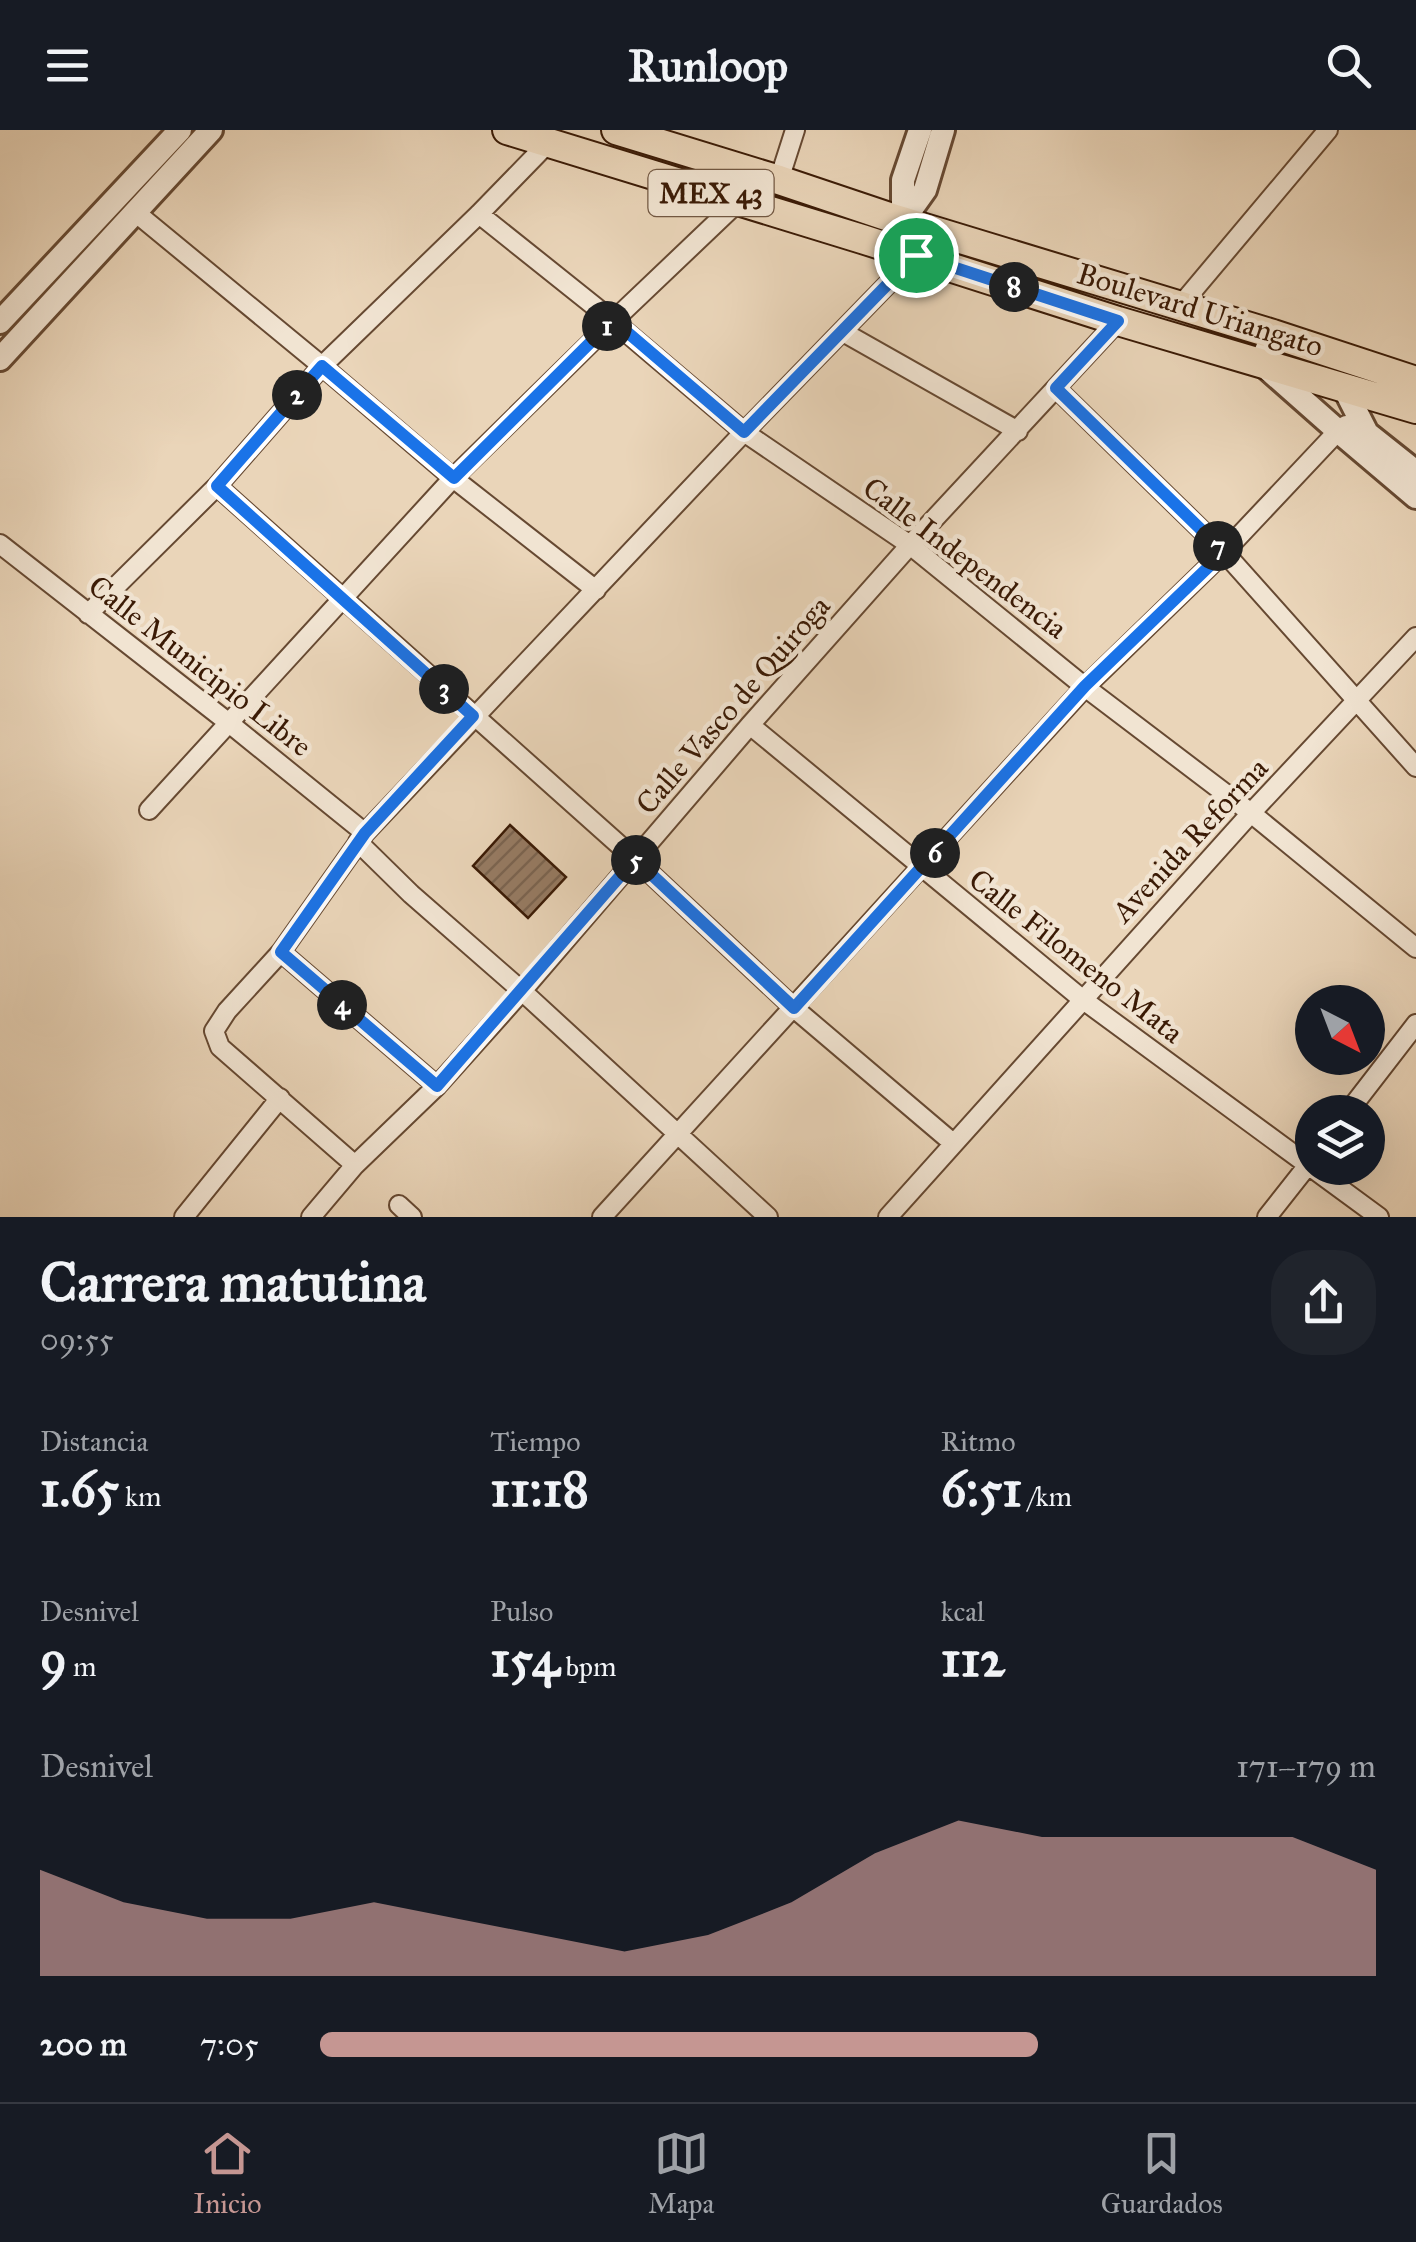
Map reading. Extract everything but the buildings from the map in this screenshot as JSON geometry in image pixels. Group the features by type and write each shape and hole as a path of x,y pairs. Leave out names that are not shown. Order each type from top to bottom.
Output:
{"main road":[{"name":"Boulevard Uriangato","path":"507,130 1118,321 1416,409"},
{"name":"Boulevard Uriangato","path":"616,130 1416,381"},
{"path":"862,238 903,221 916,255"}],"street":[{"path":"0,322 180,130"},
{"path":"0,358 212,130"},
{"path":"779,180 795,130"},
{"path":"903,221 903,180 920,130"},
{"path":"903,221 924,190 943,130"},
{"path":"1180,306 1328,130"},
{"path":"88,614 217,486 322,366 548,143"},
{"path":"149,810 454,478 738,202"},
{"path":"135,212 454,478 596,590"},
{"name":"Calle Independencia","path":"479,214 613,320 744,432 910,546 1251,813 1416,948"},
{"path":"355,1166 220,1048 214,1030 281,952 361,837 916,255"},
{"name":"Calle Vasco de Quiroga","path":"311,1217 355,1166 437,1086 750,725 1118,321"},
{"path":"843,332 1018,430"},
{"path":"1273,334 1262,363 1416,496"},
{"path":"1343,386 1367,433 1416,472"},
{"path":"1056,388 1224,552 1416,766"},
{"path":"602,1217 1085,686 1224,552 1338,431 1358,416"},
{"path":"217,486 635,859 794,1008 953,1144"},
{"name":"Calle Municipio Libre","path":"0,544 229,722 361,837 411,894 768,1217"},
{"name":"Avenida Reforma","path":"894,1210 1251,813 1416,637"},
{"name":"Calle Filomeno Mata","path":"750,725 1082,999 1295,1152"},
{"path":"281,952 437,1086"},
{"path":"1361,1095 1416,1024"},
{"path":"184,1217 280,1098"},
{"path":"1268,1217 1295,1182"},
{"name":"Calle Filomeno Mata","path":"1338,1185 1379,1217"},
{"path":"894,1210 916,1217"}],"route":[{"path":"916,255 1118,321 1056,388 1224,552 1085,686 794,1008 635,859 437,1086 281,952 365,833 473,716 217,486 322,366 454,478 613,320 744,432 916,255"}]}
